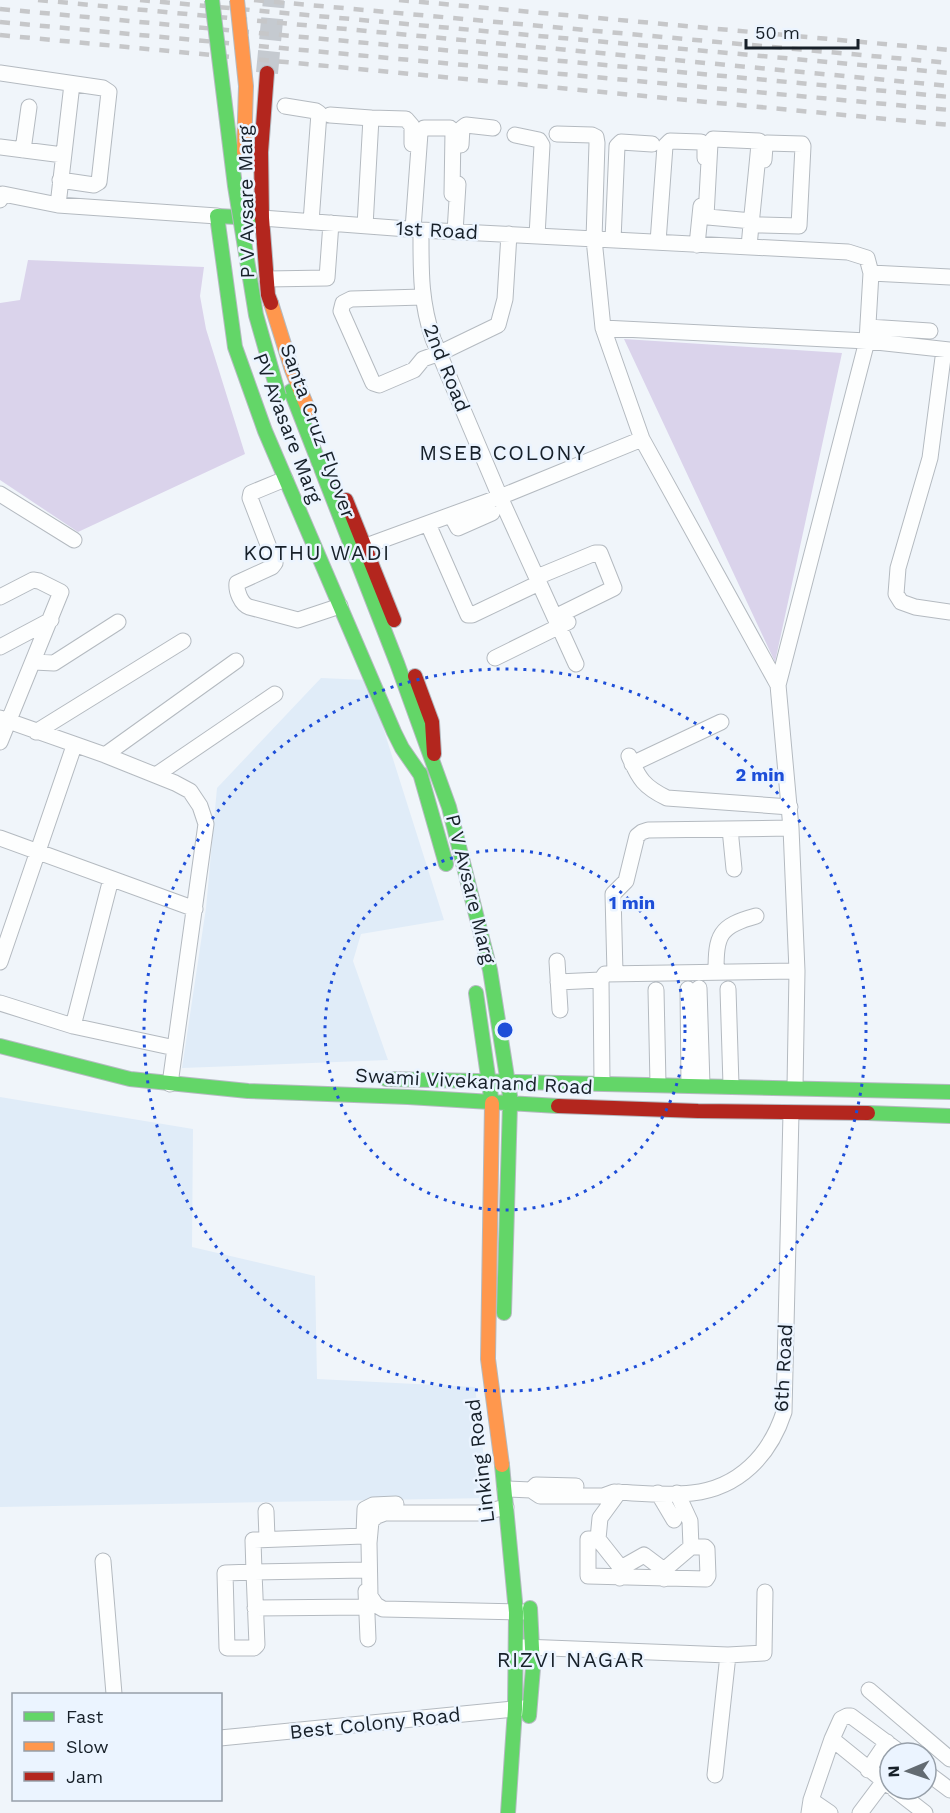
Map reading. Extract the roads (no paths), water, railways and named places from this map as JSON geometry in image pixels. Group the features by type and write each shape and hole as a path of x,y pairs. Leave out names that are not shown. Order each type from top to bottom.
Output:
{"main road":[{"name":"Santa Cruz Flyover","path":"212,0 235,186 256,315 415,746 416,756"},
{"path":"237,0 246,86 243,167 262,298 285,393 397,663 449,807 490,970 509,1081 510,1104 503,1326"},
{"name":"P V Avsare Marg","path":"267,73 261,152 262,218 268,295 292,370 366,546 432,722 434,767"},
{"name":"1st Road","path":"217,216 262,218"},
{"name":"PV Avasare Marg","path":"217,216 235,347 265,431 394,732 420,774"},
{"name":"P V Avsare Marg","path":"416,756 449,875"},
{"path":"455,897 471,894"},
{"name":"P V Avsare Marg","path":"473,976 492,1103"},
{"path":"16,1050 20,1036"},
{"name":"Swami Vivekanand Road","path":"0,1046 130,1079 248,1091 408,1097 510,1104 950,1116"},
{"path":"342,1095 343,1078"},
{"name":"Swami Vivekanand Road","path":"375,1079 731,1085 950,1092"},
{"name":"Linking Road","path":"492,1103 495,1360 519,1487 514,1507 523,1612 533,1647 508,1813"},
{"name":"Linking Road","path":"521,1813 527,1734 522,1708 517,1648 523,1612 530,1593"}],"street":[{"path":"0,74 105,89 110,95 99,182 94,185 60,180"},
{"path":"58,206 72,84"},
{"path":"285,106 319,113 311,222"},
{"path":"23,150 29,107"},
{"path":"330,115 406,119 410,122 412,131 410,195"},
{"path":"365,226 371,118"},
{"path":"455,232 462,128 466,125 493,128"},
{"name":"2nd Road","path":"452,194 453,131 450,128 424,128 420,133 417,230 426,318 500,497 558,618 576,664"},
{"path":"557,134 592,135 596,138 594,239 603,328 642,439 778,685"},
{"path":"515,135 539,140 542,145 537,236"},
{"path":"754,247 756,223 765,146 767,143 802,144 804,149 799,226 756,223 706,216 710,143 713,139 759,141 756,223"},
{"path":"658,242 664,146 670,141 701,142 705,147 698,245"},
{"path":"613,240 617,147 621,142 652,144"},
{"path":"0,147 63,155"},
{"name":"1st Road","path":"1,195 58,206 217,216"},
{"name":"1st Road","path":"262,218 417,230 860,254 867,258 871,271"},
{"path":"267,279 327,278 330,223"},
{"path":"423,297 347,300 343,303 341,311 373,383 376,385 414,370 423,359 498,325 505,299 509,234"},
{"path":"795,1087 797,971 791,828 778,685 868,334 871,271 950,277"},
{"path":"603,328 868,334 930,331"},
{"path":"868,334 947,350 930,458 898,568 896,594 901,602 915,607 950,612"},
{"path":"366,546 500,497 642,439"},
{"path":"285,479 250,493 275,563 272,567 237,583 243,604 249,608 298,620 340,606"},
{"path":"0,494 74,540"},
{"path":"451,515 458,528 492,513"},
{"path":"428,524 468,615 542,584"},
{"path":"470,622 595,553 600,553 614,588 558,618 495,658"},
{"path":"0,742 4,720 34,662 61,592 33,580 2,591"},
{"path":"522,633 621,597"},
{"path":"0,647 51,620"},
{"path":"34,662 54,663 118,622"},
{"path":"36,732 183,641"},
{"path":"105,755 236,661"},
{"path":"156,775 274,694"},
{"path":"4,720 156,775 190,791 200,806 206,824 170,1084"},
{"path":"721,722 631,760 638,775 650,790 667,798 790,807"},
{"path":"0,962 74,746"},
{"path":"615,973 613,894 626,881 637,836 648,830 791,828"},
{"path":"730,829 734,869"},
{"path":"0,838 195,909"},
{"path":"73,1026 111,879"},
{"path":"716,972 716,945 720,936 735,922 756,916"},
{"path":"557,961 560,1010"},
{"path":"602,1083 601,980 605,974 797,971"},
{"path":"558,982 601,980"},
{"path":"694,988 695,1085"},
{"path":"728,988 731,1085"},
{"path":"652,990 654,1084"},
{"path":"0,1003 73,1026 175,1048"},
{"path":"408,1080 408,1097"},
{"name":"6th Road","path":"519,1487 540,1496 603,1496 621,1492 691,1493 712,1489 729,1482 748,1468 771,1444 784,1412 791,1113"},
{"path":"614,1510 621,1492"},
{"path":"620,1573 598,1539 600,1518 621,1492"},
{"path":"658,1492 674,1520"},
{"path":"677,1493 690,1521 691,1547"},
{"path":"368,1639 364,1513 368,1506 481,1504 514,1507"},
{"path":"514,1507 481,1512 395,1512 377,1516 371,1521 369,1543 370,1596 376,1605 383,1609 523,1612"},
{"path":"266,1511 267,1538"},
{"path":"364,1536 253,1540 254,1572 256,1647 227,1648 225,1573 254,1572 365,1570"},
{"path":"598,1539 587,1541 588,1576 620,1573 707,1578 707,1550 705,1547 691,1547 664,1574"},
{"path":"620,1573 644,1555 664,1574"},
{"path":"104,1561 114,1693"},
{"path":"517,1648 728,1655 764,1653 765,1592"},
{"path":"255,1608 367,1606"},
{"path":"715,1775 728,1655"},
{"path":"869,1690 950,1759"},
{"name":"Best Colony Road","path":"222,1738 522,1708"},
{"path":"830,1813 810,1806 841,1719 851,1716 886,1741"},
{"path":"832,1739 878,1777"},
{"path":"868,1770 878,1755"},
{"path":"860,1813 878,1796"}],"tunnel":[{"path":"267,73 274,0"}],"railway":[{"path":"38,0 950,86"},
{"path":"140,0 950,73"},
{"path":"254,0 950,63"},
{"path":"399,0 950,50"},
{"path":"0,9 950,97"},
{"path":"0,22 950,110"},
{"path":"0,35 950,125"}],"district":[{"name":"MSEB COLONY","path":"503,452"},
{"name":"KOTHU WADI","path":"317,552"},
{"name":"RIZVI NAGAR","path":"571,1659"}]}
